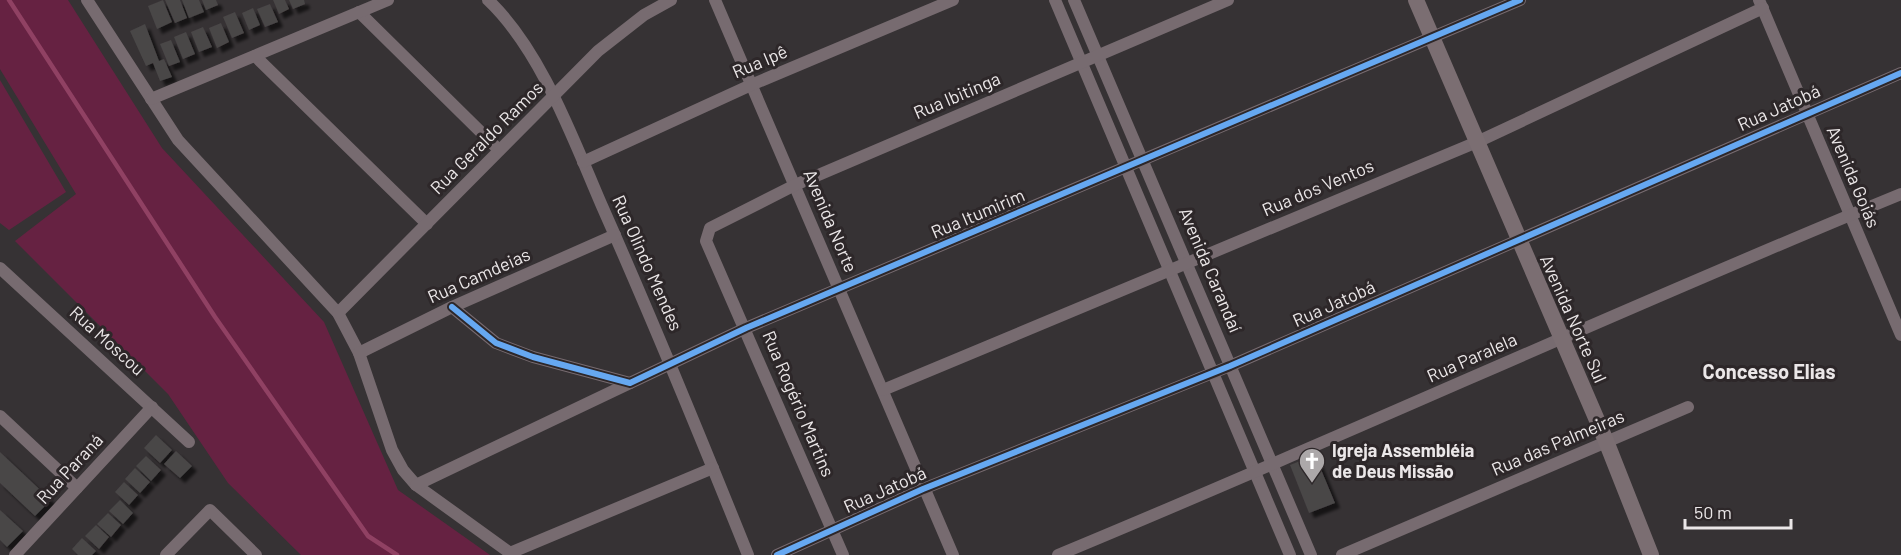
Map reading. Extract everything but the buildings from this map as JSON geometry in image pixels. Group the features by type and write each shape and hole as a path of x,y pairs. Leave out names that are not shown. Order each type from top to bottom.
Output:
{"street":[{"path":"103,0 89,3 178,140 338,313 359,353 392,450 403,470 416,485 511,554 713,468"},
{"path":"151,99 388,0"},
{"name":"Rua Olindo Mendes","path":"488,0 520,38 552,97 583,162 671,363 748,555"},
{"name":"Rua Geraldo Ramos","path":"338,313 552,97 619,33 672,0"},
{"name":"Avenida Norte","path":"715,0 953,555"},
{"name":"Rua Ipê","path":"583,162 751,85 953,0"},
{"name":"Avenida Carandaí","path":"1055,0 1290,555"},
{"name":"Avenida Carandaí","path":"1074,0 1311,555"},
{"name":"Rua Ibitinga","path":"707,235 714,224 795,185 1228,0"},
{"name":"Avenida Norte Sul","path":"1416,0 1517,240 1606,441 1648,554"},
{"name":"Rua Itumirim","path":"416,485 746,328 1520,0"},
{"name":"Avenida Goiás","path":"1761,4 1850,215 1898,317 1901,335"},
{"name":"Rua dos Ventos","path":"883,390 1476,142 1761,4"},
{"path":"359,12 499,150"},
{"path":"255,56 427,224"},
{"name":"Rua Jatobá","path":"777,555 923,489 1230,366 1806,112 1901,73"},
{"name":"Rua Paralela","path":"1058,555 1254,474 1561,338 1901,194"},
{"name":"Rua Camdeias","path":"359,353 452,307 615,235"},
{"name":"Rua Rogério Martins","path":"707,235 706,241 746,328 843,555"},
{"name":"Rua Moscou","path":"0,268 189,442"},
{"path":"452,307 496,343 533,357 630,383"},
{"name":"Rua Paraná","path":"15,555 152,407"},
{"name":"Rua das Palmeiras","path":"1342,555 1688,407"},
{"path":"0,416 77,488"},
{"path":"166,555 210,510 256,555"}],"shaded area":[{"path":"0,0 68,0 162,148 324,322 398,490 490,555 301,555 228,483 168,394 15,241 76,194 0,69"},
{"path":"0,80 66,192 9,230 0,223"}],"waterway":[{"path":"9,0 215,317 368,536 397,555"}],"cycle path":[{"path":"452,307 496,343 533,357 630,383 746,328 1520,0"},
{"path":"777,555 923,489 1230,366 1901,73"}],"place":[{"name":"Igreja Assembléia de Deus Missão","path":"1312,484"}],"district":[{"name":"Concesso Elias","path":"1769,372"}]}
